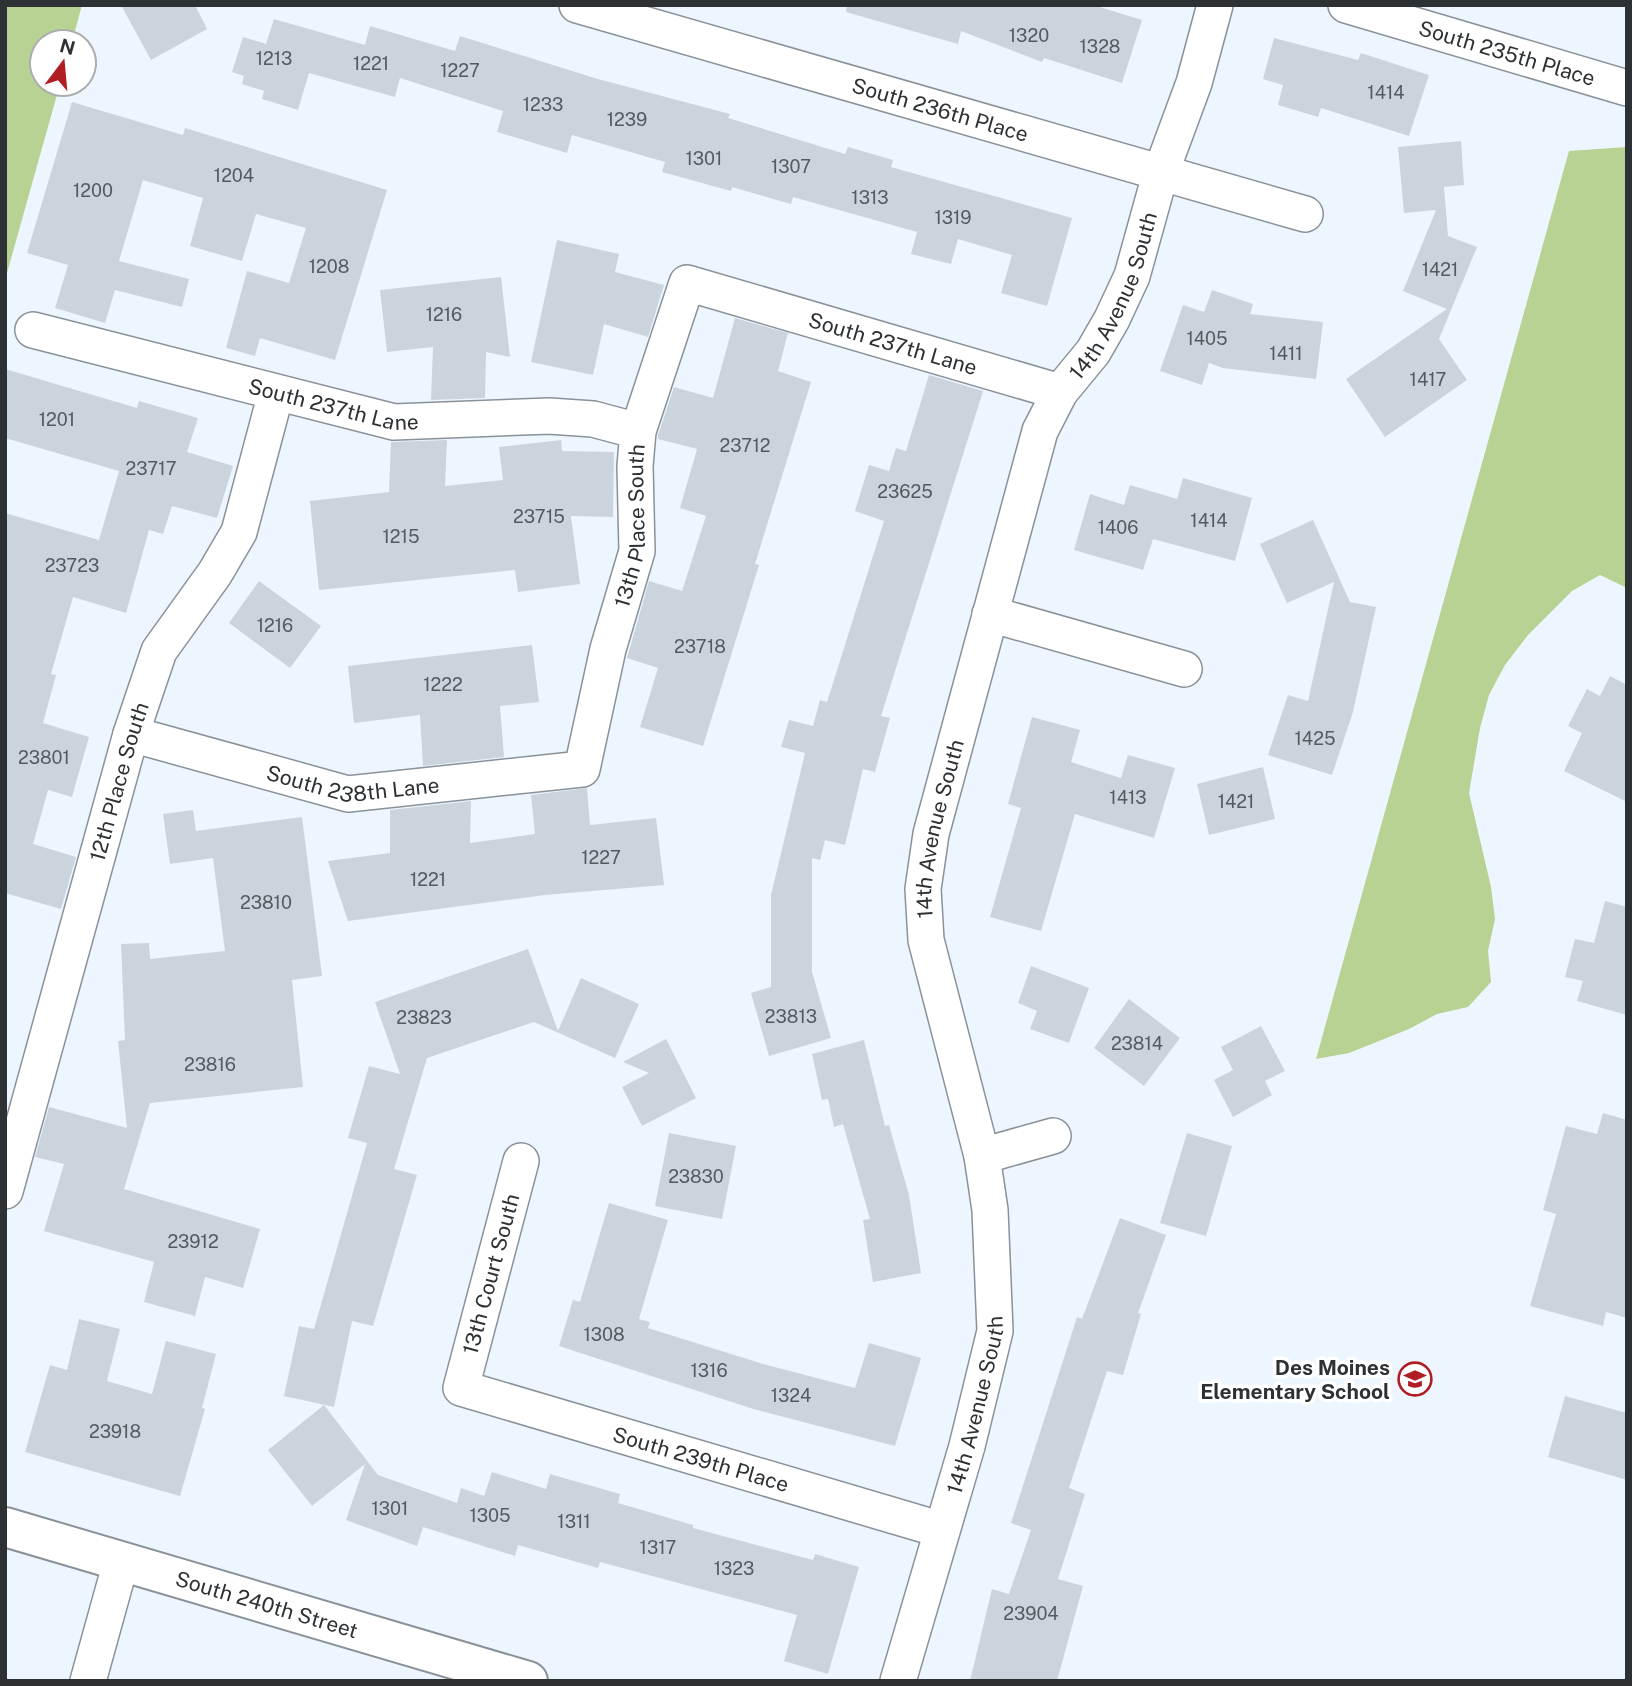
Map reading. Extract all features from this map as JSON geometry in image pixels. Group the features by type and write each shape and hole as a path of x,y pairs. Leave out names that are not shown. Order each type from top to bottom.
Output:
{"street":[{"name":"South 236th Place","path":"577,5 1160,175 1305,214"},
{"name":"14th Avenue South","path":"898,1681 967,1447 995,1331 989,1210 982,1156 926,940 923,897 927,852 937,805 1040,430 1060,392 1093,352 1127,287 1146,233 1160,175 1195,83 1215,5"},
{"name":"South 235th Place","path":"1346,5 1627,88"},
{"name":"South 237th Lane","path":"687,283 1060,392"},
{"name":"13th Place South","path":"582,769 608,649 637,551 638,430 687,283"},
{"name":"South 237th Lane","path":"33,330 394,422 549,416 593,419 638,430"},
{"name":"12th Place South","path":"5,1191 131,734 159,650 215,573 239,532 276,393"},
{"path":"990,614 1184,669"},
{"name":"South 238th Lane","path":"131,734 348,794 582,769"},
{"path":"982,1156 1054,1136"},
{"name":"13th Court South","path":"461,1388 521,1161"},
{"name":"South 239th Place","path":"461,1388 942,1530"},
{"name":"South 240th Street","path":"5,1527 482,1674 528,1681"},
{"path":"88,1681 121,1562"}],"green space":[{"path":"5,5 82,5 76,28 28,28 28,98 56,98 5,280"},
{"path":"1627,147 1627,588 1600,575 1572,591 1528,635 1505,665 1489,695 1480,728 1469,793 1491,887 1495,919 1488,951 1491,982 1468,1007 1437,1014 1409,1029 1349,1053 1316,1059 1569,151"}],"building":[{"path":"121,5 195,5 207,29 151,60"},
{"path":"847,5 1093,5 1142,20 1122,83 1044,58 1042,62 961,31 958,44 846,12"},
{"path":"274,19 365,45 370,26 455,51 460,36 598,79 730,114 728,118 845,154 848,147 893,160 891,167 1072,218 1047,306 1001,293 1012,255 958,239 951,264 911,254 917,232 793,197 791,204 732,187 731,191 662,172 665,162 572,135 567,153 497,132 503,111 400,78 395,97 309,73 298,110 262,99 264,91 242,84 244,76 232,72 243,37 266,44"},
{"path":"1274,38 1358,60 1361,53 1429,75 1409,136 1321,108 1318,117 1278,105 1283,85 1263,79"},
{"path":"72,102 183,135 185,128 387,190 335,360 260,338 255,356 226,348 247,271 289,283 306,228 256,214 242,261 190,246 203,198 143,180 119,261 189,279 182,307 115,290 105,323 55,308 68,265 27,253"},
{"path":"1461,141 1464,185 1444,187 1448,236 1477,247 1439,339 1467,380 1385,437 1346,379 1447,309 1403,291 1436,210 1404,213 1398,147"},
{"path":"557,240 619,254 615,272 664,285 648,337 604,324 593,375 531,362"},
{"path":"501,277 510,357 486,352 485,398 431,400 433,347 387,352 380,290"},
{"path":"1212,290 1253,304 1250,314 1323,322 1316,379 1223,368 1209,363 1202,385 1160,371 1183,305 1204,312"},
{"path":"735,318 788,333 778,371 811,382 755,564 759,565 703,746 640,727 658,668 627,658 649,581 682,591 706,516 680,508 697,449 658,439 658,435 674,387 713,398"},
{"path":"5,369 137,408 139,401 198,418 187,452 233,466 217,518 172,506 163,534 149,530 126,613 73,597 51,674 56,675 43,723 89,737 72,797 48,790 33,844 76,857 61,909 5,893 5,513 99,540 119,471 5,438"},
{"path":"929,375 983,391 881,716 890,718 875,772 863,769 845,845 825,840 820,860 812,858 812,972 831,1038 769,1056 751,993 771,987 771,895 805,753 781,747 789,720 813,726 820,700 827,702 884,521 855,511 869,465 889,471 896,448 906,451"},
{"path":"447,440 445,486 503,480 499,447 561,440 562,451 614,452 613,517 571,516 580,584 518,592 515,570 319,590 310,501 389,492 391,442"},
{"path":"1183,478 1252,498 1235,561 1153,539 1143,570 1074,550 1090,494 1124,505 1130,485 1177,499"},
{"path":"1313,520 1350,602 1376,607 1353,712 1332,775 1268,755 1288,695 1308,701 1334,582 1287,603 1260,544"},
{"path":"259,581 321,626 290,668 229,623"},
{"path":"532,645 539,702 500,706 504,757 423,766 420,715 354,723 348,666"},
{"path":"1610,676 1627,685 1627,802 1564,771 1582,733 1568,726 1587,689 1600,696"},
{"path":"1032,717 1080,730 1071,762 1121,778 1128,755 1175,768 1154,838 1075,814 1041,931 990,917 1021,808 1008,804"},
{"path":"1263,767 1275,819 1209,835 1197,784"},
{"path":"587,788 590,825 656,818 664,885 545,895 348,921 328,861 390,853 390,810 471,801 470,843 535,834 531,795"},
{"path":"193,810 196,831 302,817 322,976 292,980 303,1087 150,1103 124,1189 260,1229 243,1288 205,1277 195,1316 144,1302 154,1262 44,1231 64,1164 35,1157 49,1107 127,1128 118,1041 125,1040 121,944 149,943 150,959 225,951 213,858 170,864 163,814"},
{"path":"1605,901 1627,907 1627,1015 1577,1001 1583,981 1565,977 1575,939 1594,943"},
{"path":"528,949 558,1031 581,978 639,1004 615,1058 534,1022 427,1058 394,1169 417,1175 373,1326 352,1321 334,1407 284,1396 299,1326 314,1329 367,1143 348,1138 369,1066 400,1074 375,1002"},
{"path":"1031,966 1089,988 1069,1043 1030,1029 1037,1011 1018,1003"},
{"path":"1129,999 1180,1038 1144,1086 1094,1048"},
{"path":"1261,1026 1285,1071 1265,1081 1272,1095 1233,1117 1214,1080 1233,1070 1221,1047"},
{"path":"666,1039 696,1098 642,1126 622,1087 649,1073 623,1062"},
{"path":"864,1040 885,1126 889,1125 909,1195 921,1273 873,1282 863,1220 870,1219 843,1124 834,1127 828,1099 822,1100 812,1054"},
{"path":"1603,1113 1627,1120 1627,1318 1606,1312 1603,1326 1530,1306 1556,1214 1543,1210 1566,1126 1597,1134"},
{"path":"669,1133 736,1146 722,1219 655,1206"},
{"path":"1187,1133 1232,1146 1206,1236 1160,1223"},
{"path":"609,1203 668,1220 639,1319 650,1322 648,1328 763,1364 855,1388 869,1343 921,1358 895,1446 750,1408 559,1346 573,1300 580,1302"},
{"path":"1120,1218 1166,1235 1138,1313 1141,1314 1123,1375 1107,1371 1069,1488 1085,1494 1058,1579 1083,1586 1057,1681 970,1681 992,1589 1009,1594 1031,1530 1011,1523 1077,1317 1082,1319"},
{"path":"79,1319 120,1329 107,1381 152,1394 166,1341 216,1354 202,1408 205,1409 180,1496 25,1452 50,1365 67,1370"},
{"path":"1565,1396 1627,1413 1627,1480 1548,1457"},
{"path":"324,1405 378,1475 457,1503 461,1488 484,1496 492,1472 546,1489 550,1474 620,1494 618,1503 693,1525 693,1528 813,1560 815,1554 859,1567 828,1674 784,1661 797,1615 600,1562 598,1568 518,1545 515,1556 423,1527 417,1546 346,1520 365,1464 312,1506 268,1450"}],"place":[{"name":"Des Moines Elementary School","path":"1415,1379"}]}
